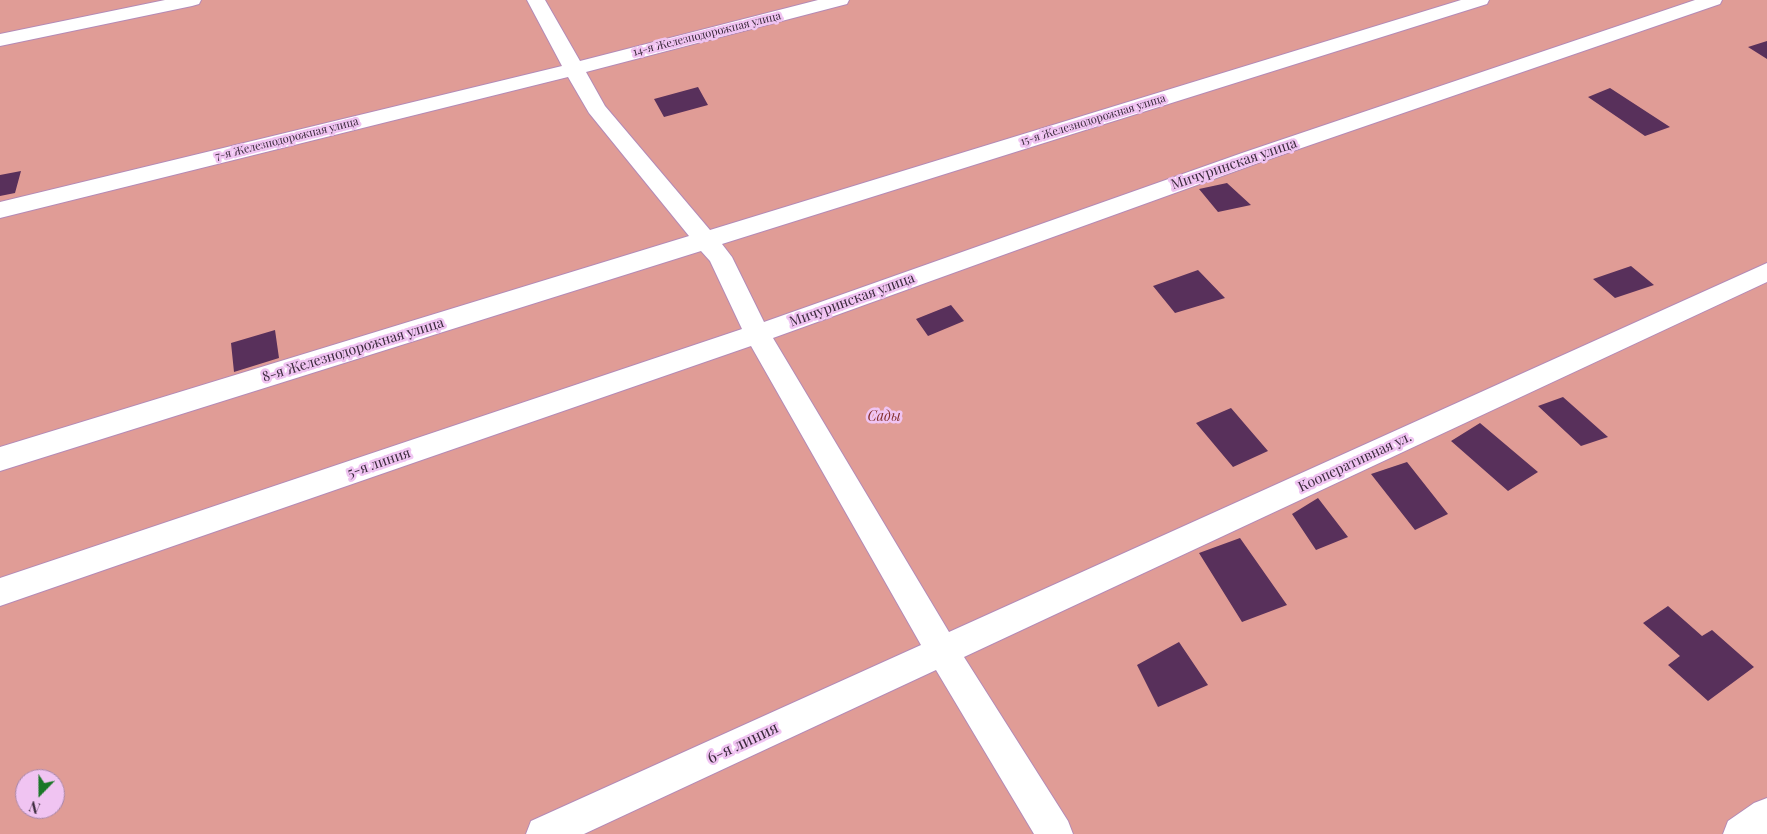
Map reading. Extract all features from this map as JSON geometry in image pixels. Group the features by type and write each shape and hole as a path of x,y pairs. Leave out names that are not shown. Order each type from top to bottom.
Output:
{"street":[{"path":"0,40 192,0"},
{"path":"536,0 596,109 720,257 757,334 943,652 1055,834"},
{"name":"14-я Железнодорожная улица","path":"574,69 840,0"},
{"name":"15-я Железнодорожная улица","path":"705,240 1480,0"},
{"name":"Мичуринская улица","path":"757,334 1250,158 1713,0"},
{"name":"7-я Железнодорожная улица","path":"0,210 574,69"},
{"name":"8-я Железнодорожная улица","path":"0,460 705,240"},
{"name":"Кооперативная ул.","path":"943,652 1767,272"},
{"name":"5-я линия","path":"0,592 757,334"},
{"name":"6-я линия","path":"544,834 943,652"},
{"path":"1741,834 1767,816"}],"green space":[{"name":"Сады","path":"0,0 1767,0 1767,834 0,834"}],"building":[{"path":"1767,41 1767,59 1748,47"},
{"path":"698,87 708,105 664,117 654,99"},
{"path":"1610,88 1670,127 1645,136 1588,97"},
{"path":"21,171 15,193 0,196 0,175"},
{"path":"1227,183 1251,205 1218,212 1199,189"},
{"path":"1631,266 1654,285 1615,298 1593,279"},
{"path":"1198,270 1225,298 1175,313 1153,286"},
{"path":"951,305 964,321 928,336 916,319"},
{"path":"275,330 279,358 234,372 231,343"},
{"path":"1563,397 1608,437 1581,446 1538,406"},
{"path":"1231,408 1268,451 1233,467 1196,423"},
{"path":"1480,423 1538,472 1508,491 1451,441"},
{"path":"1407,462 1448,514 1415,530 1371,474"},
{"path":"1318,498 1348,537 1316,550 1292,514"},
{"path":"1240,538 1287,605 1242,622 1199,553"},
{"path":"1668,606 1702,636 1712,630 1754,667 1708,701 1668,665 1680,656 1643,623"},
{"path":"1179,642 1208,685 1158,707 1137,665"}]}
